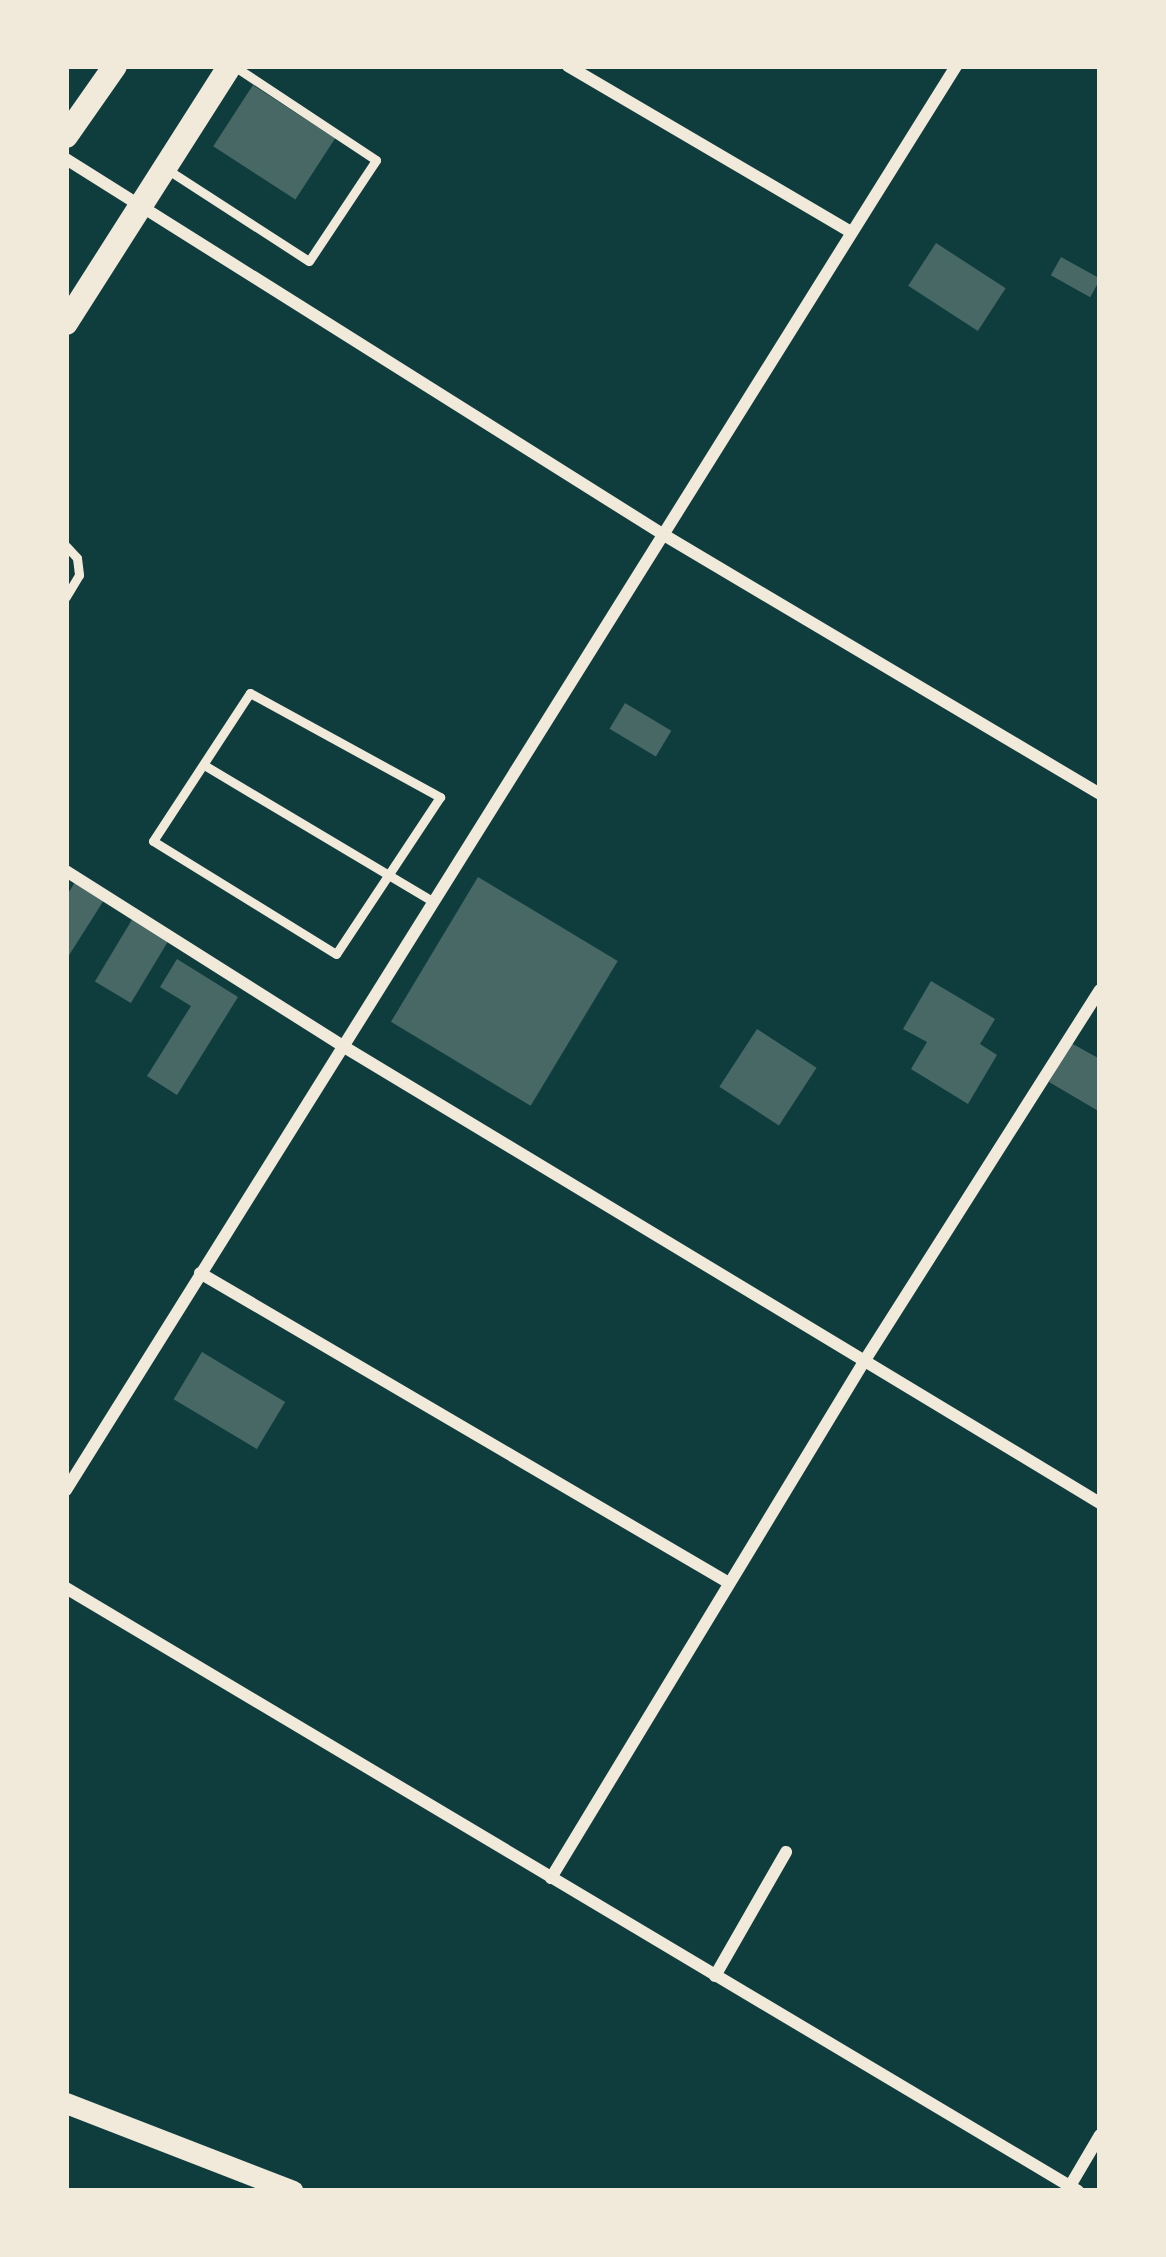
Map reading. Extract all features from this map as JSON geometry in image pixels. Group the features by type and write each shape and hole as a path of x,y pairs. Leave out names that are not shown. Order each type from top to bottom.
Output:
{"main road":[{"path":"66,136 115,66"},
{"path":"66,323 232,66"}],"street":[{"path":"568,66 851,232"},
{"path":"66,1490 956,66"},
{"path":"66,159 138,209 664,535 1100,794"},
{"path":"66,871 341,1045 1100,1503"},
{"path":"551,1878 865,1360 1100,990"},
{"path":"200,1273 729,1583"},
{"path":"66,1588 1074,2188 1100,2135"},
{"path":"716,1976 786,1852"},
{"path":"66,2103 292,2191"}],"lane":[{"path":"164,167 309,261 376,160 232,66"},
{"path":"66,546 77,558 79,575 66,597"},
{"path":"250,693 440,796 389,875 335,954 153,841 250,693"},
{"path":"204,765 432,902"}],"building":[{"path":"253,85 335,138 295,200 213,146"},
{"path":"936,243 1006,288 978,331 908,286"},
{"path":"1061,257 1100,279 1090,297 1051,275"},
{"path":"625,703 671,731 656,757 610,729"},
{"path":"478,877 618,961 531,1106 391,1022"},
{"path":"75,882 104,900 66,960 66,897"},
{"path":"133,918 169,940 131,1003 95,981"},
{"path":"177,959 238,997 177,1095 147,1076 191,1006 160,987"},
{"path":"931,981 995,1019 980,1044 997,1055 968,1104 911,1069 927,1042 903,1029"},
{"path":"757,1029 817,1068 779,1126 719,1087"},
{"path":"1071,1043 1100,1059 1100,1112 1049,1082"},
{"path":"202,1352 285,1402 257,1449 174,1399"}]}
